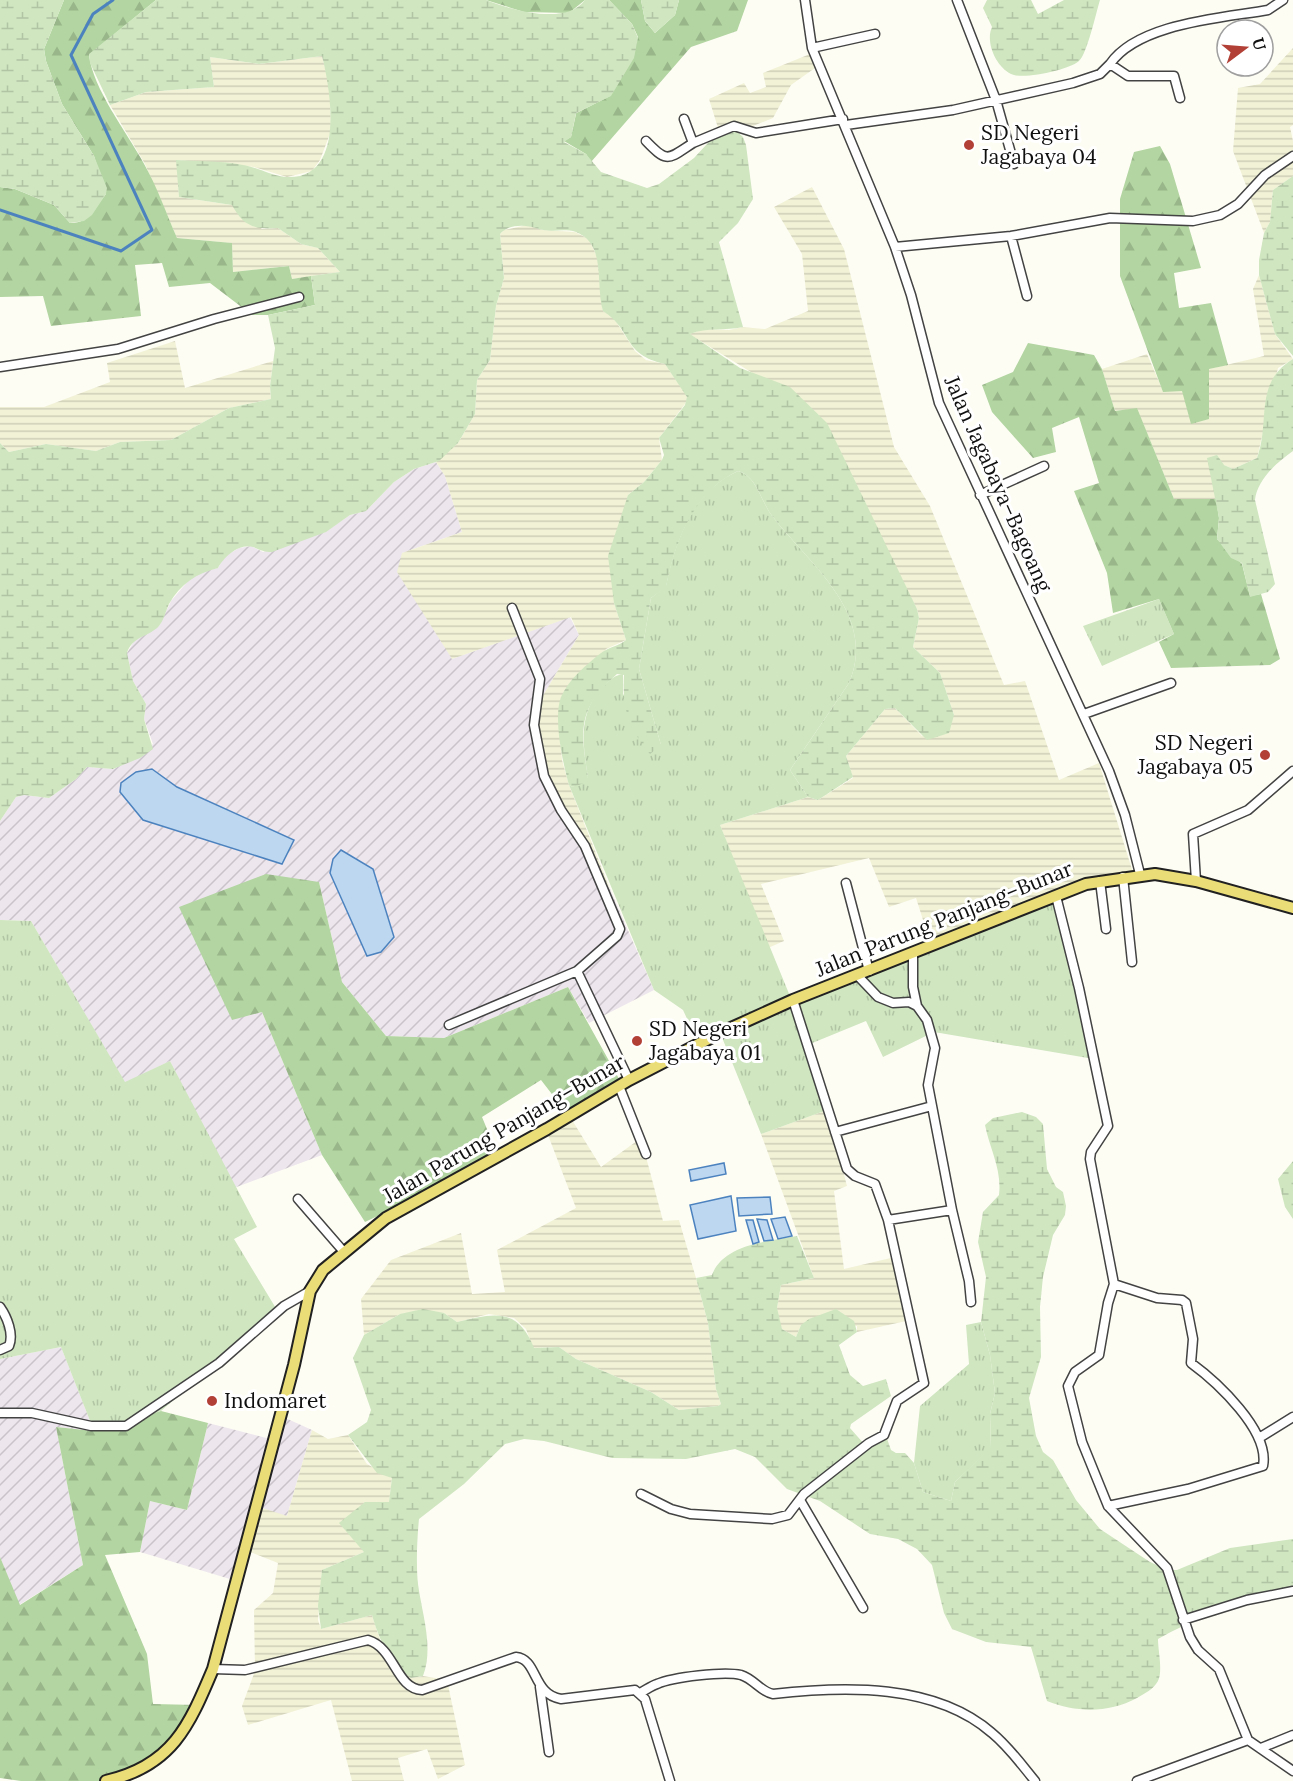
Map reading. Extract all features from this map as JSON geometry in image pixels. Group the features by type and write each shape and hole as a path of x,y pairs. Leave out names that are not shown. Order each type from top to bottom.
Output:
{"main road":[{"name":"Jalan Parung Panjang–Bunar","path":"106,1781 141,1770 173,1745 193,1715 213,1669 294,1365 310,1291 324,1270 401,1209 547,1129 624,1083 794,1000 1056,896 1100,881 1140,874 1196,881 1292,904"}],"street":[{"name":"Jalan Jagabaya–Bagoang","path":"805,0 812,48 895,247 911,295 933,386 980,495 1084,714 1125,815 1140,874"},
{"path":"957,0 996,100 1014,164"},
{"path":"646,141 661,157 668,157 693,143 734,126 756,133 953,110 1100,75 1131,45 1159,31 1268,10 1283,0"},
{"path":"812,48 875,34"},
{"path":"1110,64 1128,76 1174,76 1180,98"},
{"path":"684,119 693,143"},
{"path":"895,247 1011,236 1110,218 1193,220 1220,215 1238,204 1265,175 1293,156"},
{"path":"1011,236 1027,296"},
{"path":"0,367 118,349 214,319 298,297"},
{"path":"980,495 1044,466"},
{"path":"449,1026 577,971 616,936 620,929 585,846 561,810 544,776 534,725 540,679 513,608"},
{"path":"1084,714 1170,683"},
{"path":"1196,881 1193,834 1248,810 1293,771"},
{"path":"1123,877 1132,962"},
{"path":"1100,881 1106,929"},
{"path":"846,883 869,971"},
{"path":"1056,896 1108,1126 1091,1152 1090,1159 1114,1284 1108,1303 1099,1355 1075,1372 1068,1386 1082,1442 1108,1506 1167,1568 1173,1580 1183,1620 1198,1650 1219,1669 1248,1740 1293,1771"},
{"path":"913,953 913,987 917,1006 927,1020 935,1048 929,1075 932,1106 952,1210 969,1281 971,1302"},
{"path":"577,971 624,1083 646,1154"},
{"path":"857,975 878,997 893,1003 909,1002 917,1006"},
{"path":"642,1494 671,1509 729,1518 788,1515 800,1500 869,1443 884,1435 888,1431 897,1401 924,1383 888,1220 875,1184 847,1170 794,1000"},
{"path":"835,1132 932,1106"},
{"path":"298,1199 344,1252"},
{"path":"888,1220 952,1210"},
{"path":"1108,1506 1188,1489 1263,1466 1264,1458 1259,1438 1228,1397 1206,1373 1191,1363 1193,1339 1186,1303 1182,1300 1157,1298 1114,1284"},
{"path":"0,1413 32,1413 91,1426 126,1426 219,1363 284,1306 310,1291"},
{"path":"0,1307 5,1314 11,1341 9,1346 0,1350"},
{"path":"1259,1438 1293,1417"},
{"path":"800,1500 863,1608"},
{"path":"1183,1620 1248,1600 1293,1591"},
{"path":"213,1669 245,1670 368,1640 382,1645 401,1675 416,1689 422,1690 516,1657 528,1661 540,1687 547,1695 561,1699 635,1690 640,1693 645,1699 670,1781"},
{"path":"640,1693 656,1684 670,1680 731,1674 749,1678 767,1693 773,1694 811,1690 922,1696 963,1713 992,1732 1035,1781"},
{"path":"540,1687 549,1752"},
{"path":"1261,1748 1293,1735"},
{"path":"1137,1781 1248,1740"}],"shaded area":[{"path":"436,462 445,476 462,532 402,553 452,659 570,617 579,635 535,709 548,794 610,889 654,990 589,1023 568,987 444,1038 386,1036 342,982 319,882 180,907 232,1019 262,1012 322,1155 234,1188 170,1061 125,1083 31,921 0,920 0,821 16,797 24,795 49,798 76,779 87,767 114,769 153,744 144,719 146,704 133,681 127,653 134,641 159,626 171,601 188,581 200,572 218,568 224,557 239,548 251,546 263,552 325,532 350,515 366,511 394,482 414,469"},
{"path":"61,1347 94,1431 56,1427 83,1565 19,1605 0,1557 0,1359"},
{"path":"281,1416 312,1430 287,1516 247,1525 230,1579 140,1552 150,1501 187,1510 208,1423 274,1440"}],"green space":[{"path":"0,0 64,0 44,49 46,61 62,104 94,156 107,188 106,194 92,215 84,221 70,223 54,205 15,189 0,187"},
{"path":"64,0 156,0 89,55 103,96 148,171 177,238 232,243 233,272 289,266 292,279 311,276 315,305 268,315 252,315 210,283 169,287 162,263 135,265 141,316 51,326 43,296 0,297 0,187 15,189 54,205 70,223 77,223 87,218 106,194 94,156 62,104 46,61 44,49"},
{"path":"156,0 486,0 509,8 538,14 552,14 577,8 585,0 609,0 632,24 638,38 634,58 611,96 576,113 571,137 564,142 586,154 601,172 647,188 659,184 694,158 719,131 733,128 743,137 753,199 738,223 719,242 743,327 690,334 740,368 790,387 827,423 917,609 919,618 913,647 940,673 954,715 949,733 927,740 895,708 885,709 846,756 853,777 818,800 808,797 790,770 849,683 856,658 855,635 836,592 773,517 750,478 738,471 722,480 698,505 681,536 666,587 651,598 639,669 661,745 650,754 637,736 626,709 624,675 617,674 595,698 585,720 583,732 588,777 584,783 573,787 569,785 558,729 561,697 573,678 590,662 604,651 626,640 614,603 608,556 628,495 644,482 662,460 664,455 659,438 685,405 687,397 665,364 641,354 634,348 620,326 603,311 596,255 586,238 571,231 548,231 519,226 504,230 500,234 504,278 496,306 490,360 477,380 475,414 458,443 439,461 414,469 394,482 366,511 350,515 326,532 272,552 248,546 242,547 228,555 218,568 196,576 184,585 173,597 159,626 133,643 127,653 133,681 146,704 144,719 153,749 140,758 113,769 87,767 76,779 49,798 24,795 16,797 0,821 0,443 9,452 46,444 96,451 120,442 171,440 229,408 271,399 270,386 275,348 268,315 315,305 311,276 340,272 318,248 301,244 278,228 256,227 245,222 232,205 179,197 176,160 236,164 286,177 305,174 318,164 326,149 330,131 329,90 322,56 259,64 210,57 214,87 146,92 110,105 90,63 89,54"},
{"path":"486,0 585,0 569,13 524,12"},
{"path":"609,0 641,0 645,21 655,33 675,15 679,0 748,0 737,31 691,47 591,162 586,154 564,141 571,137 576,114 541,131 610,96 638,37 632,24"},
{"path":"641,0 679,0 675,15 655,33 645,21"},
{"path":"987,0 1031,0 1038,14 1064,0 1100,0 1088,42 1079,61 1056,71 1017,76 1006,71 993,54 990,40 992,27 983,8"},
{"path":"1293,48 1293,125 1290,127 1293,141 1293,176 1273,190 1270,222 1264,233 1233,151 1238,88 1260,84 1266,78 1275,78 1275,68"},
{"path":"810,54 815,68 791,85 773,118 738,132 733,128 719,131 709,99 744,83 750,93 766,87 763,73"},
{"path":"322,56 330,87 331,131 320,160 312,171 287,177 254,167 177,160 179,197 232,205 262,229 278,228 301,244 318,248 340,272 292,279 289,266 233,272 232,243 177,238 145,164 110,105 146,92 214,87 210,57 259,64"},
{"path":"1160,146 1170,164 1201,268 1174,273 1179,308 1211,303 1228,365 1209,369 1209,419 1191,424 1182,391 1163,392 1120,276 1120,199 1134,152"},
{"path":"1293,176 1293,356 1275,334 1259,275 1259,260 1264,233 1270,222 1273,190"},
{"path":"812,187 844,249 894,447 930,506 1004,685 1025,681 1059,780 1099,763 1134,876 1098,881 932,948 916,898 889,907 869,858 761,884 784,941 768,948 720,825 808,797 818,800 853,778 846,756 885,709 895,708 922,736 954,715 940,673 913,647 919,618 917,609 888,553 759,377 689,334 704,329 729,330 743,327 765,329 808,311 802,254 774,207"},
{"path":"527,225 543,230 575,232 589,239 598,259 603,311 613,317 635,351 646,360 665,364 688,397 659,438 662,460 644,482 628,495 614,603 626,640 606,649 559,726 562,760 569,785 610,889 548,794 535,709 579,635 571,617 452,659 397,572 402,553 462,532 445,476 436,462 458,443 475,414 477,380 490,360 496,306 504,278 500,234 504,230"},
{"path":"1259,275 1275,334 1293,359 1278,368 1257,458 1233,469 1224,465 1213,481 1216,499 1174,499 1137,409 1115,411 1102,369 1147,354 1163,391 1209,369 1264,356 1253,289"},
{"path":"175,341 185,388 273,361 271,399 229,408 171,440 120,442 96,451 46,444 9,452 0,443 0,407 44,407 110,382 107,363"},
{"path":"1028,343 1094,355 1102,369 1115,411 1137,408 1174,499 1216,499 1219,518 1217,539 1242,564 1250,596 1261,594 1280,659 1270,665 1171,668 1159,642 1174,634 1159,599 1113,613 1107,573 1074,491 1099,483 1079,417 1052,428 1056,452 1033,458 992,412 982,385 1013,372"},
{"path":"1293,359 1293,451 1274,466 1260,485 1255,500 1275,584 1268,592 1250,597 1242,563 1231,558 1217,539 1219,518 1207,458 1217,455 1224,465 1233,469 1257,458 1261,444 1265,404 1272,379"},
{"path":"738,471 750,478 773,517 836,592 855,635 856,658 849,683 790,770 808,797 720,825 792,1001 1052,896 1090,1040 1088,1058 934,1032 883,1057 866,1021 805,1046 827,1110 761,1134 719,1030 696,1038 683,1010 654,990 569,785 573,787 588,777 584,751 584,727 587,715 598,693 616,676 623,674 623,694 661,745 639,669 651,598 666,586 681,535 698,504 722,480"},
{"path":"1159,599 1174,634 1102,666 1083,626"},
{"path":"266,874 319,882 342,982 386,1036 444,1038 568,987 623,1086 572,1120 541,1080 482,1117 499,1158 365,1222 322,1155 262,1012 232,1020 179,907"},
{"path":"0,920 31,921 125,1082 170,1061 257,1227 234,1239 277,1310 161,1411 94,1431 61,1347 0,1359"},
{"path":"827,1110 847,1186 834,1191 844,1269 895,1257 906,1321 857,1332 857,1326 801,1325 796,1337 782,1329 778,1319 777,1308 781,1285 814,1278 761,1134"},
{"path":"1022,1112 1036,1117 1043,1124 1047,1169 1056,1187 1063,1192 1066,1206 1065,1215 1053,1235 1043,1277 1040,1307 1041,1357 1029,1398 1036,1436 1043,1452 1053,1460 1076,1500 1100,1529 1150,1562 1168,1570 1177,1570 1230,1548 1293,1539 1293,1594 1223,1611 1190,1623 1158,1639 1160,1666 1158,1681 1151,1689 1137,1698 1104,1709 1070,1708 1047,1701 1031,1647 986,1642 952,1629 944,1613 932,1565 917,1549 898,1539 870,1534 820,1501 787,1489 755,1457 735,1449 686,1459 612,1458 544,1441 524,1439 505,1444 464,1484 419,1519 417,1577 427,1642 423,1676 411,1678 391,1658 372,1615 321,1629 318,1606 322,1570 364,1552 339,1523 365,1502 389,1502 392,1478 377,1473 348,1435 367,1422 371,1410 353,1358 364,1335 400,1314 423,1309 444,1313 457,1322 482,1316 503,1316 520,1325 534,1348 559,1347 576,1359 651,1392 679,1410 718,1406 721,1404 716,1389 708,1323 696,1278 712,1275 718,1265 736,1250 761,1242 797,1236 814,1278 781,1285 777,1308 782,1329 796,1337 801,1325 809,1319 836,1309 854,1321 857,1332 839,1345 850,1375 863,1386 886,1379 891,1396 851,1424 850,1428 865,1445 885,1433 891,1450 896,1453 905,1453 914,1463 923,1492 951,1501 955,1482 991,1447 990,1414 995,1393 990,1355 981,1322 986,1277 978,1242 983,1212 999,1195 999,1177 985,1125 993,1118"},
{"path":"572,1120 601,1167 641,1138 663,1221 679,1220 696,1278 708,1323 716,1389 721,1404 718,1406 679,1410 651,1392 576,1359 559,1347 533,1348 526,1329 514,1318 489,1314 457,1322 444,1313 400,1314 364,1335 361,1299 391,1260 461,1233 472,1294 505,1292 497,1250 576,1208 548,1135"},
{"path":"1293,1161 1293,1219 1285,1207 1278,1179"},
{"path":"981,1322 990,1355 995,1393 990,1414 991,1448 955,1482 951,1501 923,1492 914,1463 920,1406 969,1364 966,1325"},
{"path":"161,1411 208,1423 187,1510 150,1501 140,1552 105,1555 147,1654 153,1704 197,1705 176,1747 120,1781 21,1781 0,1778 0,1557 20,1605 83,1565 56,1427 94,1431"},
{"path":"312,1430 328,1439 348,1435 367,1464 392,1478 389,1503 365,1502 364,1552 322,1570 318,1620 321,1629 372,1615 380,1640 411,1678 423,1676 447,1680 465,1765 438,1779 427,1749 398,1758 404,1781 352,1781 331,1700 248,1725 242,1706 255,1671 254,1610 273,1593 278,1563 240,1548 253,1505 287,1516"}],"water":[{"path":"152,769 177,787 294,840 282,864 143,820 120,792 121,783 136,772"},
{"path":"341,850 373,869 394,937 381,952 367,956 330,873 333,859"},
{"path":"724,1163 726,1174 691,1181 689,1170"},
{"path":"731,1196 736,1231 698,1239 690,1205"},
{"path":"770,1197 772,1214 739,1216 737,1198"},
{"path":"785,1217 792,1236 778,1239 771,1219"},
{"path":"757,1219 767,1220 773,1240 764,1241"},
{"path":"746,1220 753,1220 759,1242 753,1244"}],"waterway":[{"path":"0,210 121,251 152,230 71,55 93,14 113,0"}],"place":[{"name":"SD Negeri Jagabaya 04","path":"969,145"},
{"name":"SD Negeri Jagabaya 05","path":"1265,755"},
{"name":"SD Negeri Jagabaya 01","path":"637,1041"},
{"name":"Indomaret","path":"212,1401"}]}
